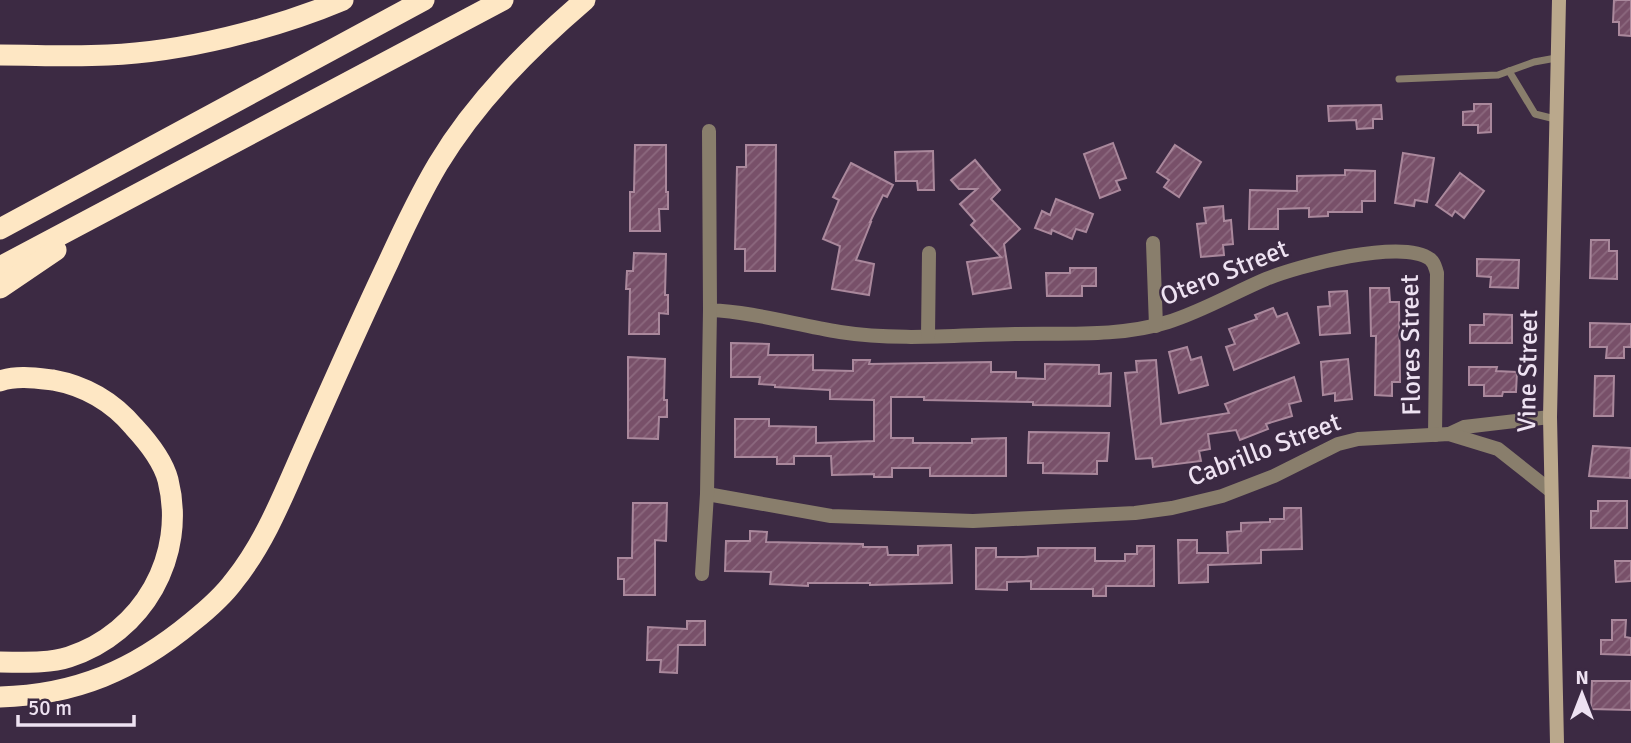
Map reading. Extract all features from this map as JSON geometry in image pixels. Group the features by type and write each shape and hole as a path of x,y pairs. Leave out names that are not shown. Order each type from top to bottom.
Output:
{"highway":[{"path":"0,55 110,55 194,45 304,16 343,0"},
{"path":"0,229 424,0"},
{"path":"0,267 503,0"},
{"path":"0,697 25,696 71,688 118,672 173,638 233,583 261,542 368,304 438,163 479,105 541,38 585,0"},
{"path":"0,288 147,189"},
{"path":"0,381 36,377 69,383 100,395 123,414 148,443 167,478 173,515 169,556 150,596 131,620 100,645 67,658 38,662 0,662"}],"street":[{"name":"Vine Street","path":"1557,743 1550,417 1559,0"},
{"path":"702,574 710,310 709,131"},
{"path":"1153,243 1156,326"},
{"name":"Otero Street","path":"710,310 742,312 841,332 882,336 1108,331 1156,326 1207,308 1266,279 1305,265 1394,251 1415,252 1429,258"},
{"path":"928,336 929,253"},
{"name":"Flores Street","path":"1429,258 1437,273 1442,434"},
{"name":"Cabrillo Street","path":"706,494 831,516 973,521 1135,513 1172,508 1250,486 1338,444 1371,437 1442,434 1464,427 1550,417"},
{"name":"Cabrillo Street","path":"1442,434 1498,449 1551,491"}],"lane":[{"path":"1399,79 1498,75 1534,62 1556,58"},
{"path":"1509,71 1535,114 1555,119"}],"building":[{"path":"1614,0 1631,0 1631,36 1619,35 1619,22 1613,22"},
{"path":"1474,104 1491,104 1491,132 1478,133 1478,125 1463,125 1463,112 1474,111"},
{"path":"1381,105 1382,119 1373,119 1373,128 1357,129 1356,120 1329,121 1328,106"},
{"path":"1113,143 1126,178 1116,181 1120,190 1100,198 1084,154"},
{"path":"635,145 666,145 668,209 659,209 660,231 630,231 630,192 634,192"},
{"path":"746,145 776,145 775,271 745,271 745,249 735,249 737,167 746,167"},
{"path":"1175,145 1201,162 1179,197 1164,187 1169,180 1157,172"},
{"path":"933,151 934,190 918,190 917,181 896,181 895,152"},
{"path":"1403,153 1434,158 1427,202 1415,200 1414,206 1395,203"},
{"path":"975,160 1000,190 991,199 1020,229 1004,244 1011,288 973,294 967,262 1001,257 971,225 975,221 960,204 977,189 959,189 951,180"},
{"path":"851,163 893,185 887,197 883,195 856,260 874,264 869,295 832,289 840,246 823,239 839,200 833,197"},
{"path":"1345,170 1375,171 1375,201 1362,201 1362,212 1328,212 1328,216 1309,217 1309,208 1278,209 1278,229 1249,229 1250,190 1297,191 1297,176 1345,175"},
{"path":"1460,173 1484,191 1464,218 1455,211 1452,216 1436,205"},
{"path":"1056,199 1093,214 1086,232 1076,229 1072,239 1052,230 1051,234 1035,228 1042,211 1050,215"},
{"path":"1223,206 1224,221 1231,220 1233,244 1223,245 1224,255 1201,257 1197,224 1206,223 1204,208"},
{"path":"1591,240 1609,240 1609,251 1617,251 1617,279 1590,278"},
{"path":"634,253 666,254 665,295 668,295 668,314 659,313 659,334 629,334 630,289 626,289 627,271 633,271"},
{"path":"1477,259 1519,260 1518,288 1490,287 1491,277 1477,276"},
{"path":"1070,268 1096,268 1096,286 1082,286 1082,296 1047,296 1046,273 1070,273"},
{"path":"1370,288 1389,288 1390,302 1399,302 1400,382 1392,382 1392,396 1375,395 1376,336 1371,336"},
{"path":"1347,291 1350,333 1320,335 1318,307 1330,306 1329,292"},
{"path":"1273,308 1277,317 1287,313 1299,343 1234,370 1226,347 1235,344 1229,329 1257,319 1255,315"},
{"path":"1484,314 1512,315 1512,343 1470,343 1470,325 1484,325"},
{"path":"1590,323 1631,324 1631,347 1624,347 1624,358 1606,358 1607,347 1590,347"},
{"path":"731,343 769,344 768,355 813,355 813,370 853,371 853,360 870,360 869,364 991,362 991,372 1016,372 1016,378 1045,379 1045,364 1099,365 1099,374 1111,373 1110,406 1033,405 1033,402 891,397 891,438 913,438 913,443 972,443 972,439 1006,438 1006,476 930,476 930,468 892,468 892,477 874,477 874,474 832,475 831,456 794,456 794,464 777,464 777,457 735,457 735,419 769,419 769,426 816,427 816,443 874,441 874,400 830,399 830,390 775,387 759,384 760,377 731,377"},
{"path":"1187,347 1191,360 1201,357 1208,385 1179,393 1169,352"},
{"path":"628,357 665,359 664,400 667,400 667,417 659,417 658,439 628,438"},
{"path":"1348,359 1352,399 1335,401 1335,393 1323,395 1321,362"},
{"path":"1156,360 1161,424 1229,413 1225,404 1294,377 1301,401 1289,404 1292,416 1266,424 1268,429 1240,440 1236,430 1208,434 1210,449 1199,451 1201,461 1153,467 1152,458 1136,459 1125,373 1137,372 1136,361"},
{"path":"1469,367 1497,367 1496,371 1517,372 1516,392 1503,392 1502,396 1484,396 1484,385 1469,385"},
{"path":"1595,376 1614,376 1613,416 1594,416"},
{"path":"1029,432 1109,433 1107,461 1097,461 1097,474 1043,473 1043,463 1028,463"},
{"path":"1593,446 1631,448 1630,478 1589,476"},
{"path":"1598,501 1627,501 1627,528 1591,528 1591,511 1598,511"},
{"path":"633,503 667,503 666,541 655,540 655,595 624,595 624,579 618,579 618,558 632,558"},
{"path":"1284,508 1301,508 1302,549 1261,550 1261,563 1208,565 1208,582 1179,583 1178,540 1197,540 1197,553 1228,553 1227,532 1241,531 1241,523 1284,519"},
{"path":"750,531 767,532 766,542 863,544 863,547 887,547 888,555 918,555 918,546 951,545 952,583 808,583 808,586 770,584 771,572 725,571 726,541 750,541"},
{"path":"1137,546 1154,546 1154,586 1106,586 1106,596 1093,596 1093,589 1031,589 1031,581 1007,582 1007,590 976,589 976,548 996,548 996,557 1024,557 1038,556 1038,548 1095,548 1095,561 1125,561 1125,554 1137,554"},
{"path":"1615,561 1631,561 1631,581 1616,582"},
{"path":"1612,620 1626,620 1625,637 1631,638 1631,655 1601,654 1601,640 1612,640"},
{"path":"687,621 705,621 705,645 678,645 677,673 660,672 661,660 647,660 648,627 687,629"},
{"path":"1592,681 1631,681 1631,710 1591,709"}]}
